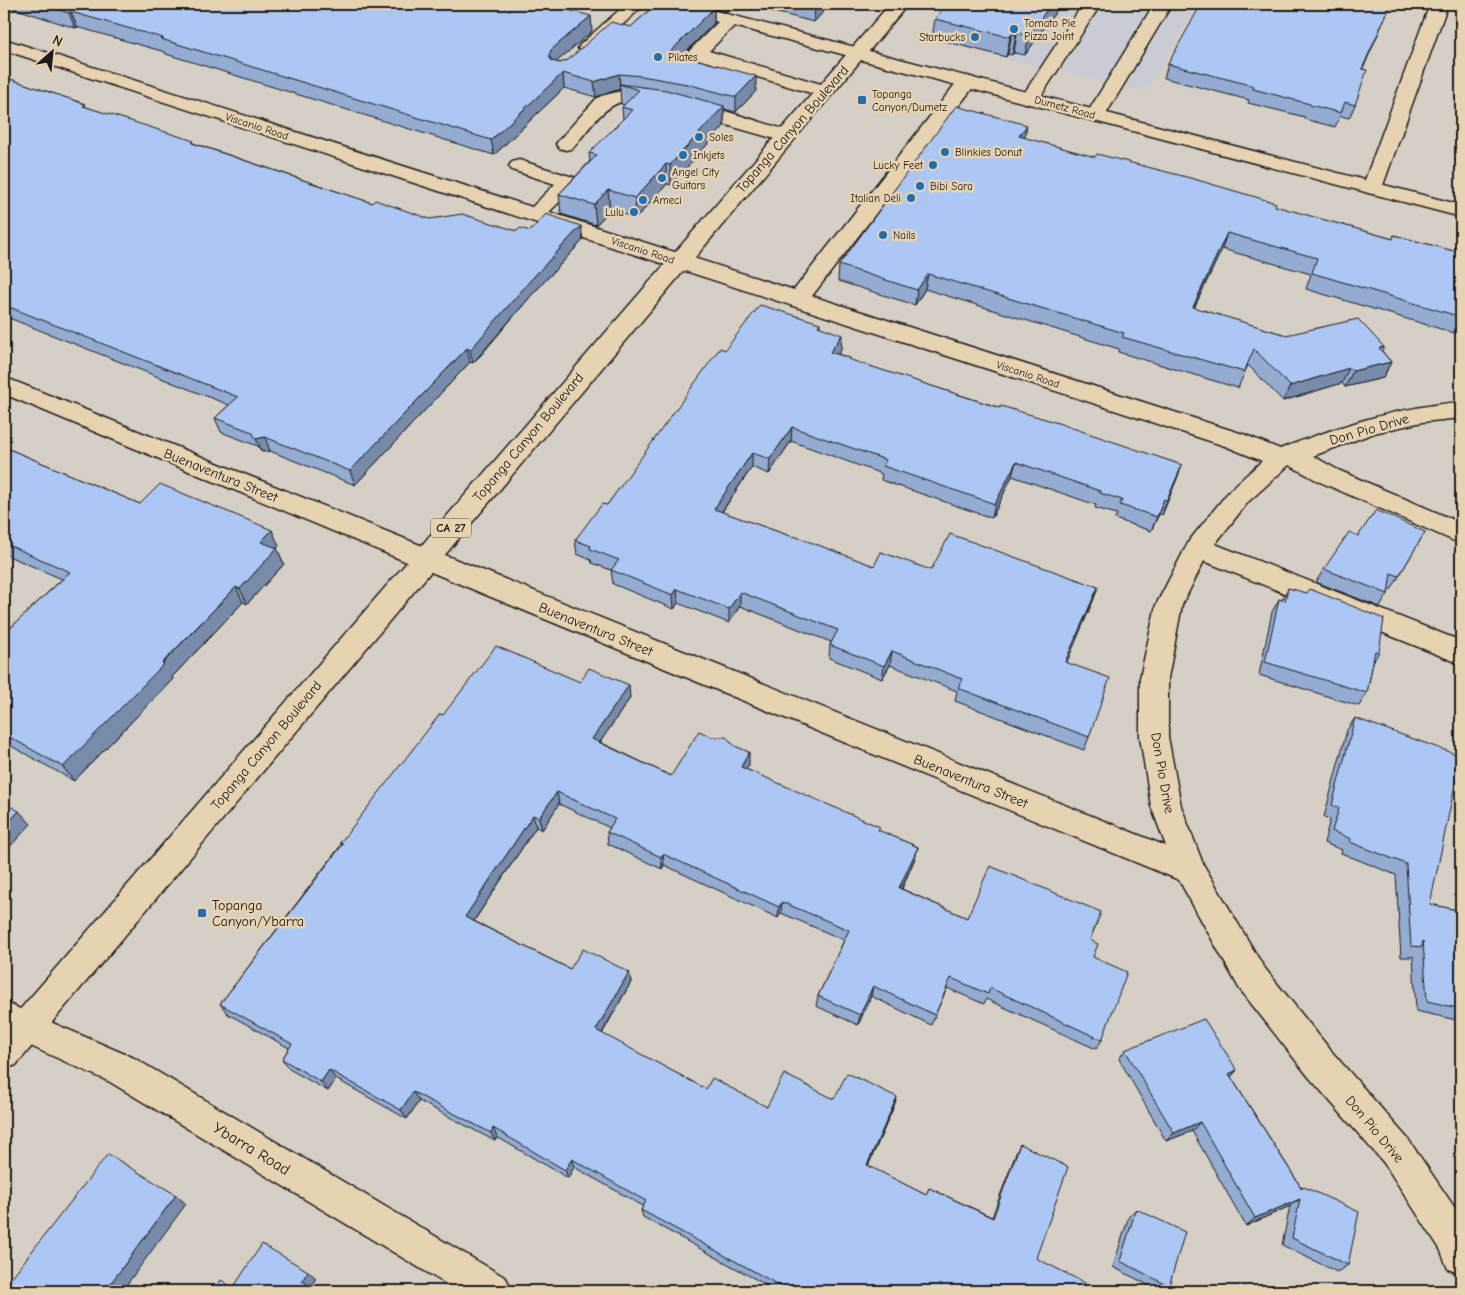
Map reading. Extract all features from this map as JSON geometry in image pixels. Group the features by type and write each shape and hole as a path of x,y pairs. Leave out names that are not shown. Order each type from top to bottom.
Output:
{"street":[{"path":"576,57 636,4"},
{"name":"Dumetz Road","path":"668,4 1461,211"},
{"name":"Topanga Canyon Boulevard","path":"4,1053 15,1023 424,558 899,4"},
{"path":"1030,98 1092,4"},
{"path":"1096,116 1163,4"},
{"path":"1372,188 1439,4"},
{"path":"730,20 697,53 824,91"},
{"name":"Viscanio Road","path":"4,44 1285,457 1461,534"},
{"path":"798,300 967,82"},
{"path":"566,144 608,99 627,96 665,101 786,136"},
{"path":"518,166 569,182 535,215"},
{"name":"Buenaventura Street","path":"4,385 1190,870"},
{"name":"Don Pio Drive","path":"1461,410 1422,414 1369,426 1285,457 1239,496 1198,548 1169,606 1154,678 1154,737 1166,806 1190,870 1251,977 1320,1064 1396,1151 1454,1238 1461,1256"},
{"path":"1198,548 1461,653"},
{"name":"Ybarra Road","path":"15,1023 122,1070 493,1291"}],"shaded area":[{"path":"957,4 1197,4 1146,93 930,39"}],"building":[{"path":"40,4 551,4 549,5 591,16 551,50 549,56 552,61 560,63 568,60 611,22 631,27 656,4 696,4 714,8 670,52 756,76 736,97 687,84 642,76 619,74 594,82 563,73 491,140 161,39 163,38"},
{"path":"947,4 1051,4 1029,35 1017,33 1016,35 1012,34 1010,37 935,19"},
{"path":"1217,4 1391,4 1362,69 1367,70 1355,105 1345,102 1341,113 1253,89 1254,86 1168,64 1200,6 1214,10"},
{"path":"4,77 85,104 83,106 194,141 192,143 372,203 375,200 430,219 462,214 517,231 520,228 530,231 546,214 581,226 470,350 467,348 350,471 265,437 256,439 252,432 215,418 238,397 4,305"},
{"path":"619,84 666,90 724,106 670,165 666,164 635,198 608,190 594,205 559,194 597,155 589,153 632,110 622,107 639,90"},
{"path":"956,106 1027,125 1019,136 1095,157 1097,154 1194,179 1276,203 1275,206 1393,239 1394,235 1461,253 1461,317 1312,273 1317,258 1227,233 1193,307 1286,335 1358,319 1384,347 1379,348 1391,362 1353,371 1349,368 1290,386 1254,349 1244,372 1122,337 1124,333 928,274 917,290 839,265"},
{"path":"760,305 820,323 818,326 842,335 830,352 850,358 848,359 1000,408 1001,406 1052,421 1182,465 1167,500 1164,499 1157,517 1120,505 1122,500 1100,493 1100,491 1016,462 995,504 883,466 886,460 792,427 770,459 752,453 714,509 874,566 881,552 931,570 950,534 1098,587 1065,662 1110,678 1089,737 958,688 962,679 892,651 884,666 830,645 838,630 740,592 729,609 677,589 673,595 611,570 619,560 590,549 591,546 575,540 602,504 607,505 720,348 725,350"},
{"path":"4,447 140,504 160,484 272,530 261,542 277,548 240,589 236,587 63,767 4,734 4,634 70,572 4,543"},
{"path":"1376,510 1425,532 1399,576 1391,573 1388,594 1324,569 1349,532 1358,536"},
{"path":"1288,588 1307,593 1310,589 1384,619 1379,652 1375,651 1367,693 1265,662 1279,599 1285,601"},
{"path":"496,646 580,682 589,668 629,685 592,739 671,776 699,731 712,737 726,737 735,746 749,752 741,767 880,827 878,830 918,847 899,888 967,918 990,866 1101,912 1090,940 1098,944 1093,957 1127,972 1102,1040 990,988 988,994 951,978 935,1015 873,986 860,1015 818,996 849,930 782,902 779,907 663,854 661,857 607,832 615,819 557,792 539,818 533,815 465,917 570,969 583,949 629,972 596,1030 706,1089 712,1078 767,1107 784,1074 834,1099 847,1073 897,1097 867,1165 926,1195 929,1188 993,1218 1020,1144 1068,1167 1036,1258 1085,1283 1083,1291 790,1291 641,1210 646,1201 572,1159 565,1170 493,1128 491,1133 413,1092 401,1110 329,1070 321,1082 282,1059 292,1044 220,1004 343,844 340,843 440,714 443,715"},
{"path":"1355,718 1461,756 1430,904 1461,911 1461,1009 1427,1001 1423,941 1422,947 1411,946 1406,864 1350,842 1351,839 1332,831 1339,808 1332,805"},
{"path":"4,803 19,811 4,827"},
{"path":"1204,1019 1237,1070 1229,1074 1302,1189 1302,1186 1359,1212 1348,1265 1292,1238 1300,1199 1255,1218 1200,1122 1174,1133 1125,1050"},
{"path":"108,1154 176,1195 105,1291 4,1291 4,1287"},
{"path":"1136,1209 1185,1232 1169,1286 1120,1261"},
{"path":"262,1244 308,1271 302,1281 318,1291 214,1291 221,1280 233,1288"}],"place":[{"name":"Tomato Pie Pizza Joint","path":"1014,29"},
{"name":"Starbucks","path":"975,37"},
{"name":"Pilates","path":"658,57"},
{"name":"Topanga Canyon/Dumetz","path":"862,100"},
{"name":"Soles","path":"699,137"},
{"name":"Blinkies Donut","path":"945,152"},
{"name":"Inkjets","path":"683,155"},
{"name":"Lucky Feet","path":"933,165"},
{"name":"Angel City Guitars","path":"662,178"},
{"name":"Bibi Sara","path":"920,186"},
{"name":"Italian Deli","path":"911,198"},
{"name":"Ameci","path":"643,200"},
{"name":"Lulu","path":"634,212"},
{"name":"Nails","path":"883,235"},
{"name":"Topanga Canyon/Ybarra","path":"202,913"}]}
